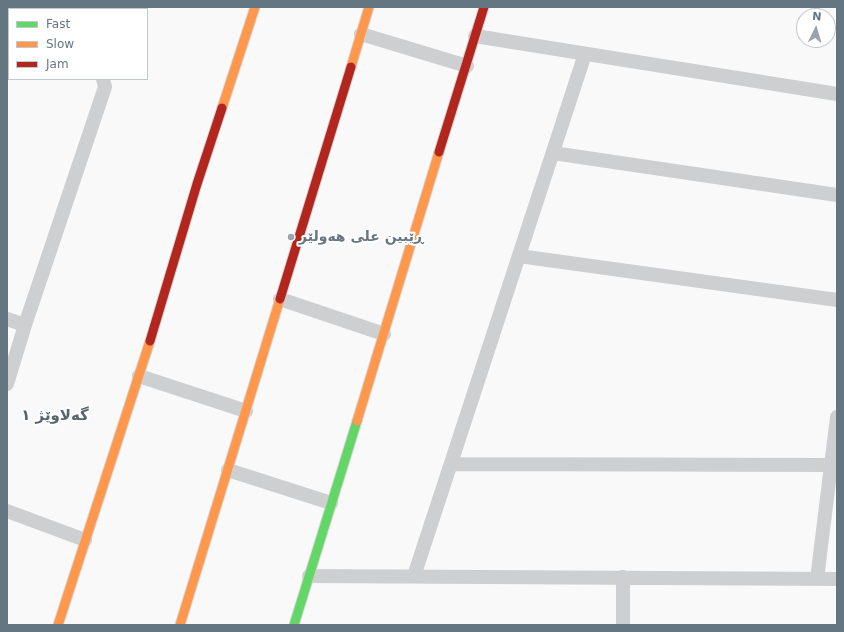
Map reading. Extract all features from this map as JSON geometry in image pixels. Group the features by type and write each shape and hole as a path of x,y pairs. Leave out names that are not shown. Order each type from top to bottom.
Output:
{"street":[{"path":"58,625 139,376 197,184 255,7"},
{"path":"180,625 369,7"},
{"path":"294,625 484,7"},
{"path":"361,34 467,66"},
{"path":"475,36 837,94"},
{"path":"414,576 585,54"},
{"path":"7,384 25,325 106,86 103,80"},
{"path":"552,153 837,195"},
{"path":"519,256 837,300"},
{"path":"280,299 384,334"},
{"path":"7,319 25,325"},
{"path":"139,376 246,411"},
{"path":"817,578 837,418"},
{"path":"451,464 831,465"},
{"path":"228,470 331,503"},
{"path":"7,511 85,540"},
{"path":"309,576 837,579"},
{"path":"623,577 624,625"}],"traffic: fast":[{"path":"294,625 357,421"}],"traffic: slow":[{"path":"222,108 255,7"},
{"path":"351,67 369,7"},
{"path":"357,421 439,152"},
{"path":"180,625 280,299"},
{"path":"58,625 150,341"}],"traffic: jam":[{"path":"439,152 484,7"},
{"path":"280,299 351,67"},
{"path":"150,341 197,184 222,108"}],"place":[{"name":"ڕێبین علی هەولێر","path":"291,237"}],"district":[{"name":"گەلاوێژ ١","path":"55,416"}]}
